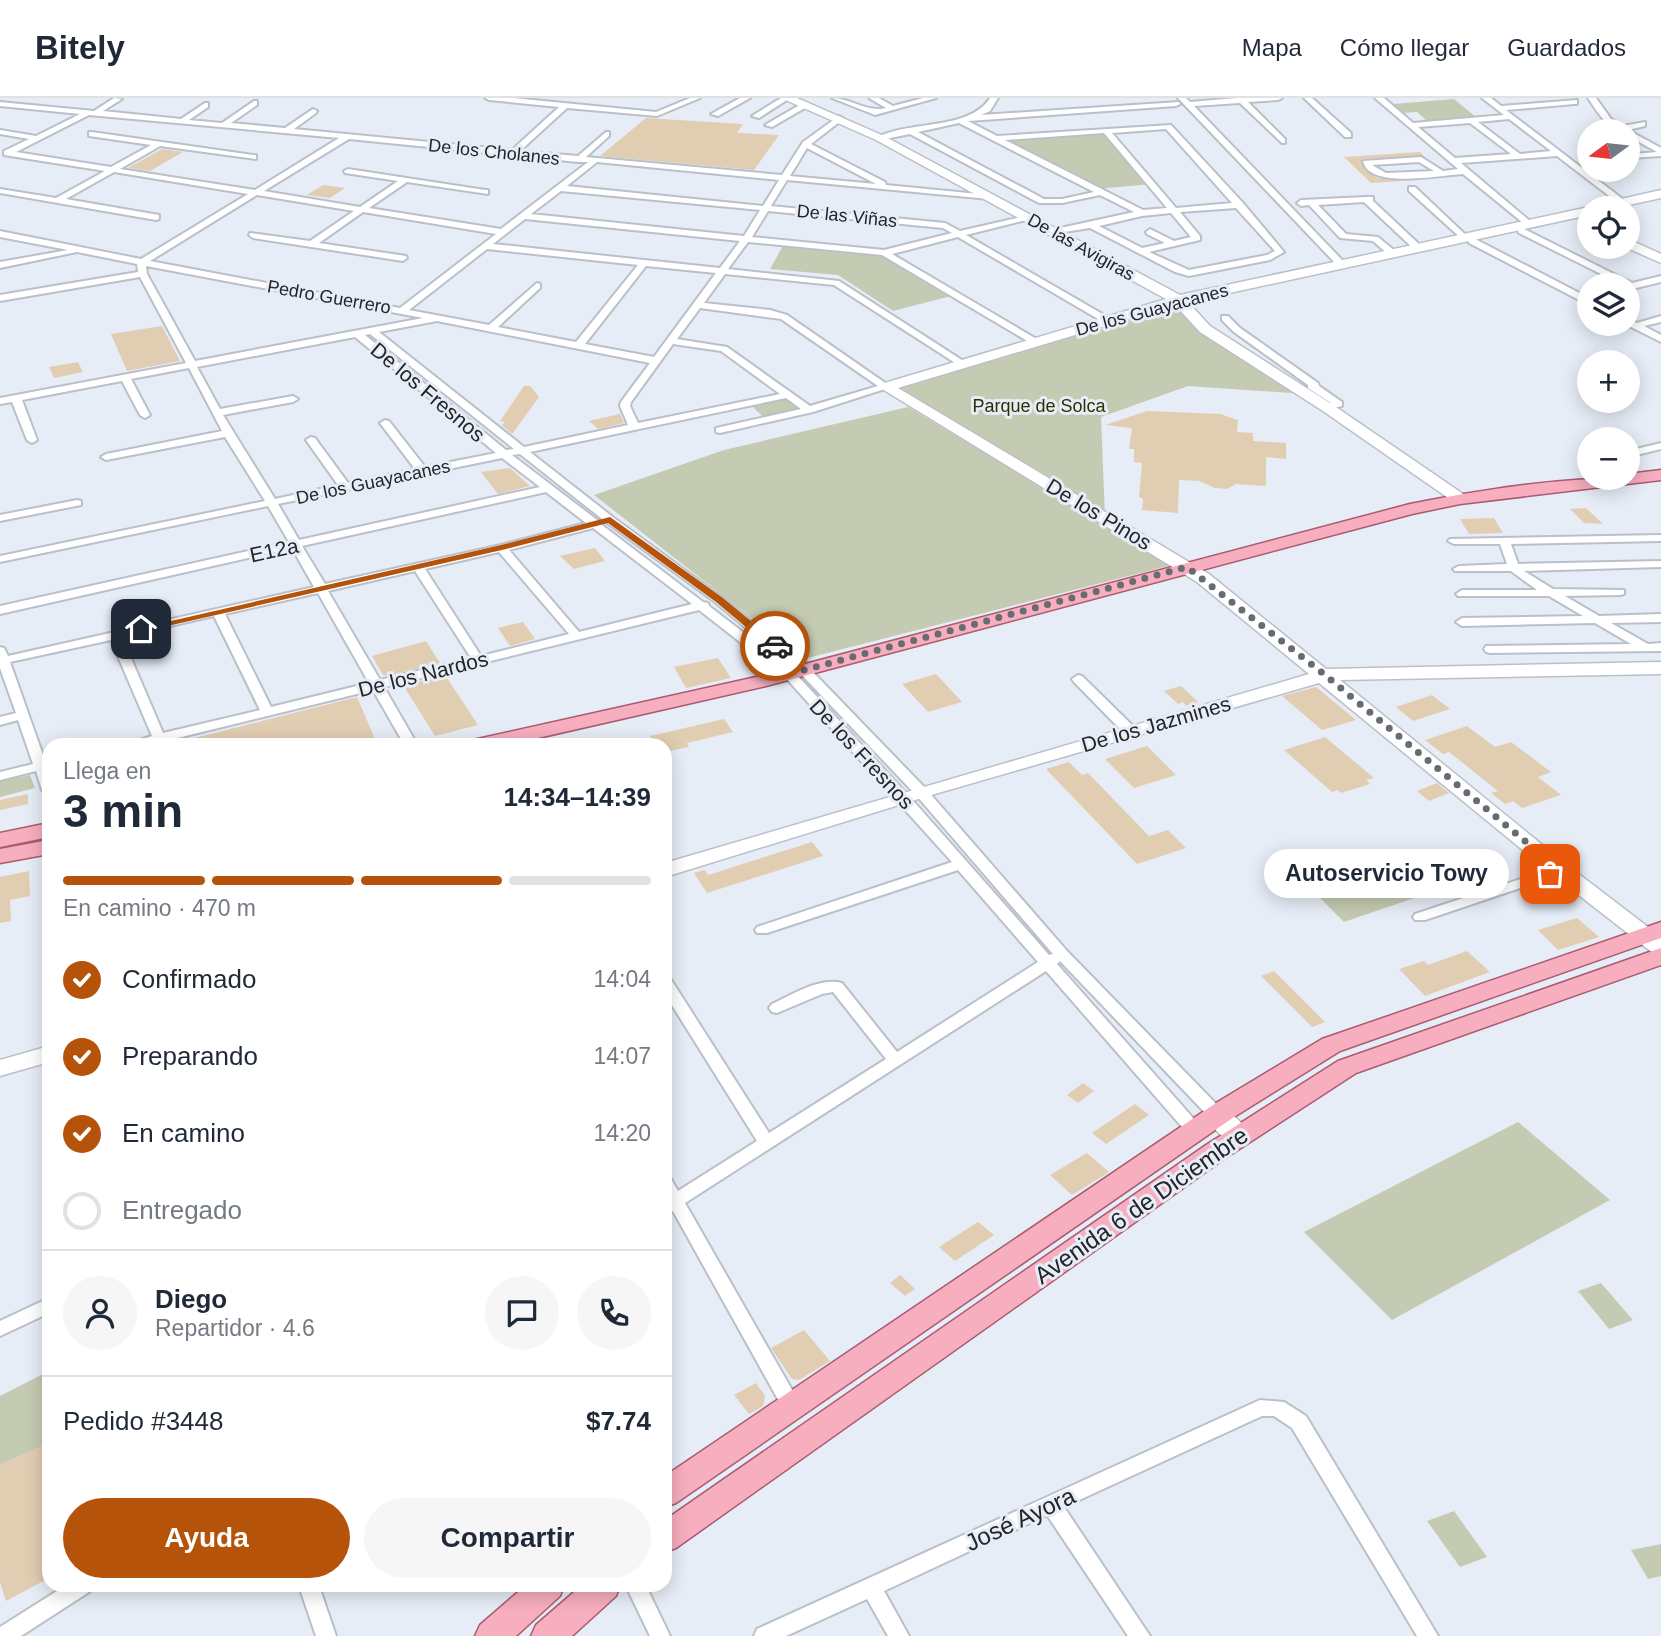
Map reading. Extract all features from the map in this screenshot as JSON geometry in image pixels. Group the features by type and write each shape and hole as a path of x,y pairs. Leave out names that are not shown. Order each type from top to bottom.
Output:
{"main road":[{"path":"1640,477 1661,475"},
{"path":"1195,573 1410,509 1460,499 1577,484"},
{"path":"577,738 1195,573 1430,516 1661,487"},
{"path":"510,738 803,678"},
{"path":"0,840 42,831"},
{"path":"0,856 42,848"},
{"name":"Avenida 6 de Diciembre","path":"672,1533 1216,1134 1331,1045 1655,938"},
{"name":"Avenida 6 de Diciembre","path":"672,1488 792,1407 1216,1134 1347,1067 1661,956"},
{"path":"492,1636 541,1592"},
{"path":"548,1636 597,1592"}],"street":[{"path":"489,98 560,101 657,114 696,98"},
{"path":"715,114 746,98"},
{"path":"756,116 786,98"},
{"name":"De las Avigiras","path":"786,98 839,118 877,137 1178,300 1205,329 1328,408 1460,499"},
{"path":"836,98 875,113 932,98"},
{"path":"873,98 913,113"},
{"path":"970,117 987,109 994,98"},
{"path":"1087,98 1098,110"},
{"path":"1144,98 1152,106"},
{"path":"877,137 970,117 1278,98"},
{"path":"1308,98 1348,135"},
{"path":"1379,98 1465,170 1525,227 1607,273"},
{"path":"1486,98 1615,196"},
{"path":"1592,98 1607,119"},
{"path":"4,155 118,99"},
{"path":"1241,99 1282,141"},
{"path":"513,153 560,101"},
{"path":"1182,102 1341,264"},
{"path":"1500,108 1574,102"},
{"path":"222,126 254,103"},
{"name":"De los Cholanes","path":"0,104 593,162 989,197"},
{"path":"181,122 208,104"},
{"path":"852,104 884,104"},
{"path":"769,125 806,105"},
{"path":"1119,109 1136,130"},
{"path":"285,132 313,111"},
{"path":"1411,125 1511,117"},
{"path":"635,426 625,406 626,402 768,208 806,144 839,118"},
{"path":"925,118 937,123"},
{"path":"958,119 1142,213"},
{"path":"1471,120 1518,156"},
{"path":"999,138 1168,127 1279,248 1278,255 1189,272 1178,270 1090,225"},
{"path":"909,130 1042,201 1062,201 1103,192"},
{"path":"1106,131 1197,238 1142,251"},
{"path":"0,132 37,138"},
{"path":"92,134 253,157"},
{"path":"578,160 606,134"},
{"path":"0,298 142,269 346,137"},
{"path":"1640,140 1661,153"},
{"path":"57,201 158,144"},
{"path":"806,144 889,188"},
{"path":"1453,161 1559,153"},
{"path":"1640,155 1661,153"},
{"path":"4,155 502,232"},
{"path":"1440,172 1421,159 1366,163 1383,176 1412,175 1465,170"},
{"path":"1394,160 1412,175"},
{"path":"403,310 593,162"},
{"path":"348,171 485,192"},
{"path":"312,244 405,180"},
{"name":"De las Viñas","path":"560,188 939,225 1108,321"},
{"path":"1412,189 1469,239 1577,294"},
{"path":"0,191 156,218"},
{"path":"1640,199 1661,194"},
{"path":"1392,253 1375,239 1343,236 1307,203 1368,199 1418,248"},
{"path":"1056,233 1142,213 1240,205"},
{"name":"De los Guayacanes","path":"720,430 809,410 1178,300 1525,227 1577,213"},
{"path":"1568,215 1577,219"},
{"path":"522,216 884,253 1027,217"},
{"path":"1150,232 1173,244"},
{"name":"Pedro Guerrero","path":"0,234 81,251 142,269 403,310 657,360"},
{"path":"253,235 403,258"},
{"path":"484,246 836,283 963,364"},
{"path":"1640,249 1661,259"},
{"path":"0,265 81,251"},
{"path":"884,253 1037,342"},
{"path":"579,345 645,263"},
{"path":"142,269 216,413 272,503 407,738"},
{"path":"1640,284 1661,279"},
{"path":"492,327 537,286"},
{"name":"De los Pinos","path":"698,305 784,317 886,387 1195,573 1325,675 1560,870 1655,938"},
{"path":"0,401 442,317"},
{"path":"1225,318 1237,330 1338,404 1328,408"},
{"path":"1640,322 1661,319"},
{"path":"1640,328 1661,339"},
{"name":"De los Fresnos","path":"372,331 610,520 719,600 803,678 912,795 1055,958 1216,1134"},
{"name":"De los Fresnos","path":"358,334 593,524 700,606 803,678"},
{"path":"671,341 724,349 809,410"},
{"path":"125,377 145,415"},
{"path":"424,389 438,384"},
{"name":"De los Guayacanes","path":"0,559 787,395"},
{"path":"16,398 32,440"},
{"path":"216,413 293,399"},
{"path":"385,423 422,471"},
{"path":"471,427 486,423"},
{"path":"106,457 228,433"},
{"path":"311,440 345,487"},
{"path":"1640,451 1661,446"},
{"name":"E12a","path":"0,610 548,488"},
{"path":"0,518 77,503"},
{"path":"42,758 1,658 116,635 502,548 610,520"},
{"path":"1454,541 1661,538"},
{"path":"1504,540 1514,568 1547,593 1645,647"},
{"path":"502,548 577,637"},
{"path":"1459,569 1661,564"},
{"path":"417,566 478,660"},
{"path":"1462,594 1620,592"},
{"name":"De los Nardos","path":"159,738 719,600"},
{"path":"218,612 267,712"},
{"path":"1462,622 1661,618"},
{"path":"116,635 159,738"},
{"path":"1490,649 1661,647"},
{"name":"De los Jazmines","path":"672,868 1325,675 1660,671"},
{"path":"1078,680 1130,732"},
{"path":"0,720 23,715"},
{"path":"0,776 42,766"},
{"name":"De los Fresnos","path":"912,795 961,864 1055,958 1216,1134"},
{"path":"762,930 961,864"},
{"path":"1420,917 1560,870"},
{"path":"672,1203 1055,958"},
{"path":"777,1008 819,989 837,987 894,1059"},
{"path":"672,993 766,1142"},
{"path":"0,1068 42,1056"},
{"path":"672,1207 792,1407"},
{"path":"0,1329 42,1308"},
{"name":"José Ayora","path":"764,1636 1260,1408 1277,1408 1299,1422 1428,1636"},
{"path":"1052,1504 1140,1636"},
{"path":"871,1587 899,1636"},
{"path":"3,1636 73,1592"},
{"path":"311,1592 326,1636"},
{"path":"639,1592 660,1636"}],"green space":[{"path":"1454,99 1477,118 1428,122 1417,112 1403,113 1393,104"},
{"path":"1106,131 1152,184 1097,189 999,138"},
{"path":"784,244 883,255 951,296 893,311 838,275 770,269"},
{"name":"Parque de Solca","path":"1178,300 1205,329 1305,394 1188,386 1101,417 1105,517 886,387"},
{"path":"786,397 798,409 763,417 751,405"},
{"path":"908,407 1172,565 804,659 594,495 724,450"},
{"path":"30,775 35,788 0,797 0,781"},
{"path":"1384,855 1426,894 1344,922 1303,881"},
{"path":"1518,1122 1610,1200 1392,1320 1304,1232"},
{"path":"1601,1283 1633,1320 1609,1329 1578,1291"},
{"path":"42,1375 42,1446 0,1465 0,1396"},
{"path":"1454,1511 1487,1557 1460,1567 1427,1521"},
{"path":"1661,1544 1661,1576 1648,1579 1631,1550"}],"building":[{"path":"646,118 743,124 737,133 779,135 754,170 600,156"},
{"path":"162,149 183,152 150,171 128,168"},
{"path":"1420,152 1424,156 1361,159 1366,171 1377,178 1402,181 1371,183 1344,157"},
{"path":"323,185 345,188 330,198 307,195"},
{"path":"162,326 180,361 127,371 111,334"},
{"path":"78,362 83,372 54,378 49,367"},
{"path":"524,386 530,386 539,397 512,434 502,425 505,422 500,421"},
{"path":"1147,411 1220,414 1238,420 1237,432 1253,433 1253,441 1286,443 1286,459 1266,457 1266,486 1236,484 1227,489 1215,488 1199,481 1179,480 1178,513 1142,510 1143,499 1139,497 1142,463 1134,462 1134,449 1129,449 1132,428 1105,425"},
{"path":"620,414 624,423 598,429 589,421"},
{"path":"510,468 530,486 498,494 481,472"},
{"path":"1586,508 1603,524 1584,523 1570,509"},
{"path":"1494,518 1503,533 1469,534 1460,519"},
{"path":"595,548 605,561 574,569 560,556"},
{"path":"523,622 535,639 510,646 498,628"},
{"path":"426,641 440,663 387,676 383,675 372,656"},
{"path":"718,658 731,678 686,688 674,667"},
{"path":"936,674 962,702 928,712 902,684"},
{"path":"445,675 478,725 435,736 403,685"},
{"path":"1181,686 1198,702 1186,706 1183,702 1178,704 1164,691"},
{"path":"1316,687 1356,720 1322,730 1282,696"},
{"path":"1432,695 1450,709 1413,721 1396,707"},
{"path":"357,697 375,738 195,738"},
{"path":"724,719 733,732 687,743 689,747 672,751 672,738 650,736"},
{"path":"1467,726 1495,747 1511,742 1551,772 1538,777 1561,795 1522,808 1513,801 1505,804 1491,793 1498,791 1449,752 1443,754 1425,740"},
{"path":"1325,737 1374,778 1366,780 1370,784 1341,793 1338,790 1332,792 1284,750"},
{"path":"1147,746 1176,775 1134,788 1105,759"},
{"path":"1069,762 1082,775 1088,773 1149,836 1168,830 1186,848 1137,864 1046,769"},
{"path":"1437,783 1449,793 1429,801 1417,791"},
{"path":"28,794 28,804 0,810 0,800"},
{"path":"812,842 823,856 707,893 694,873 705,870 708,875"},
{"path":"29,871 30,896 10,900 11,921 0,923 0,877"},
{"path":"1577,918 1599,937 1558,950 1538,930"},
{"path":"1467,951 1490,972 1425,996 1399,969 1424,961 1428,965"},
{"path":"1274,971 1325,1022 1312,1027 1261,976"},
{"path":"1083,1083 1094,1091 1078,1103 1067,1095"},
{"path":"1135,1104 1149,1115 1106,1144 1092,1133"},
{"path":"1087,1153 1109,1172 1072,1195 1050,1175"},
{"path":"978,1222 994,1235 955,1261 939,1247"},
{"path":"900,1275 915,1289 905,1296 890,1283"},
{"path":"804,1330 830,1361 799,1380 792,1379 771,1348"},
{"path":"756,1383 765,1396 763,1406 749,1414 734,1395"},
{"path":"42,1446 42,1582 6,1601 0,1582 0,1465"}],"way so far":[{"path":"775,646 804,670 1187,567 1325,675 1560,870 1550,874"}],"place":[{"name":"Autoservicio Towy","path":"1550,874"}],"route":[{"path":"141,629 502,548 610,520 719,600 775,646"}]}
